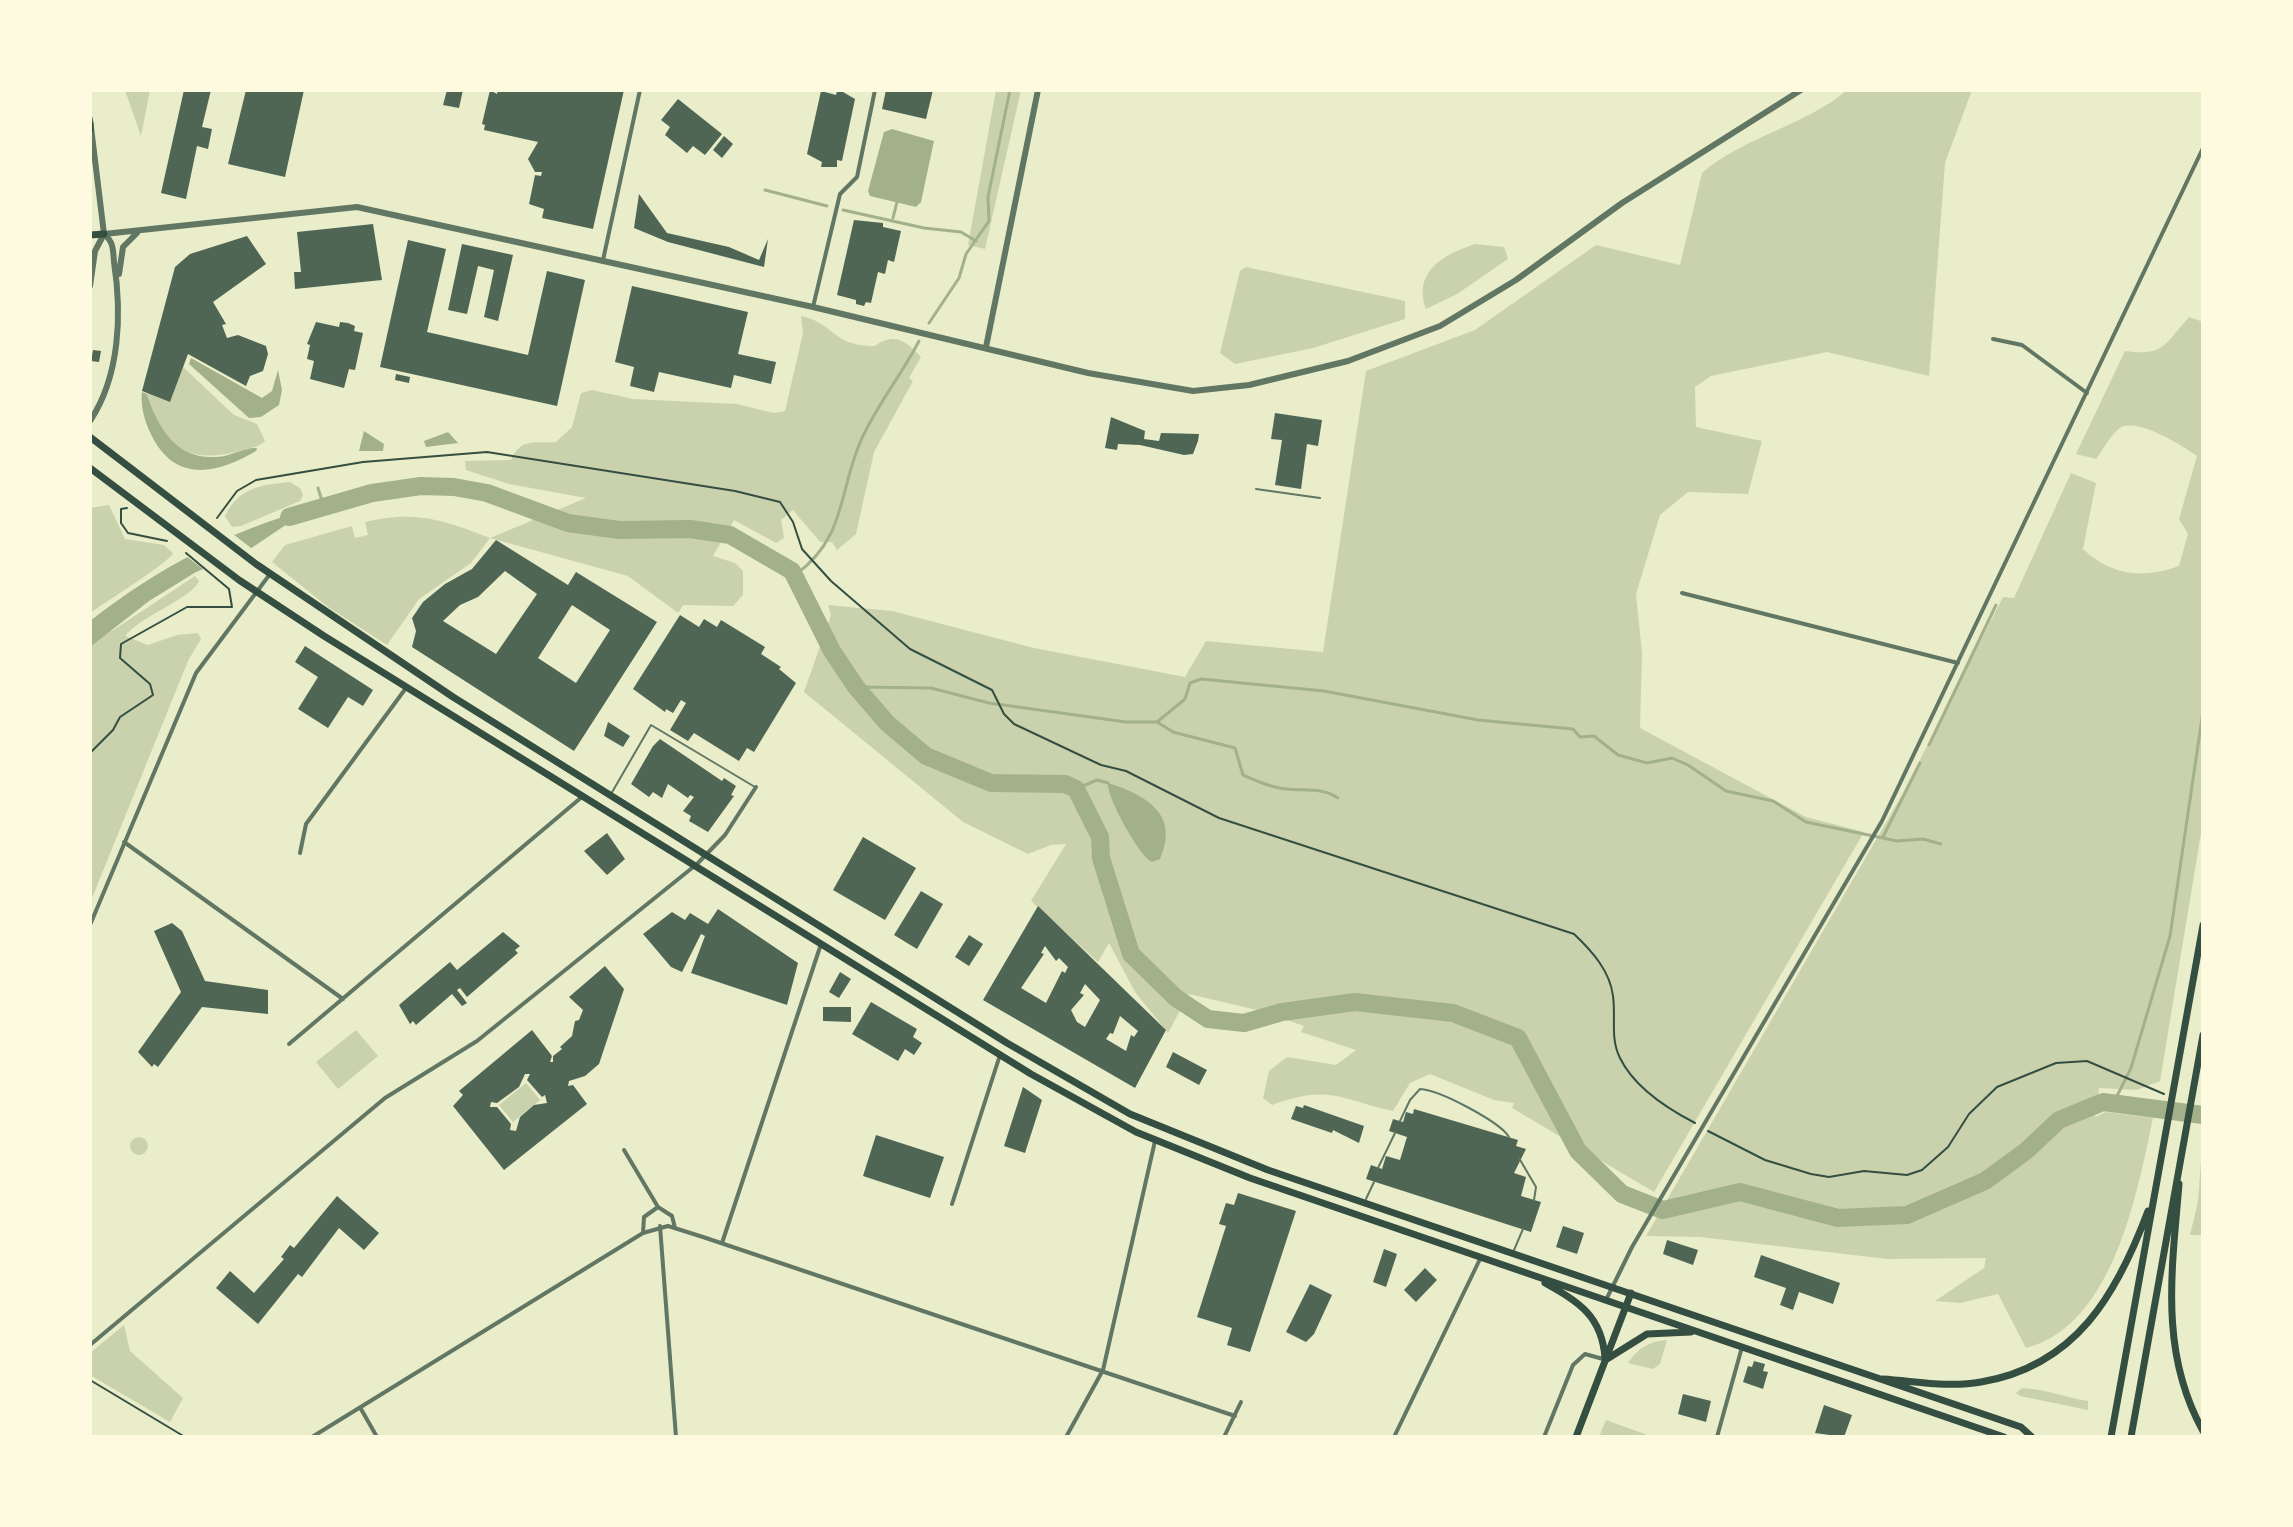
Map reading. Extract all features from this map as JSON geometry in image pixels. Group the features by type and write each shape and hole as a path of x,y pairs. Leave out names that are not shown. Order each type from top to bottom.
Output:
{"main road":[{"path":"90,121 90,130"},
{"path":"90,235 104,234"},
{"path":"90,437 249,559 453,697 1117,1107 1206,1147 2021,1427 2032,1437"},
{"path":"90,468 257,591 1091,1109 1155,1141 1258,1181 2004,1437"},
{"path":"2111,1437 2203,925"},
{"path":"2133,1437 2203,1035"},
{"path":"2183,1140 2169,1299 2177,1363 2188,1401 2203,1431"},
{"path":"1872,1378 1937,1384 1980,1382 2005,1376 2046,1358 2081,1331 2115,1288 2155,1194"},
{"path":"1529,1274 1590,1312 1604,1341 1605,1360"},
{"path":"1576,1437 1631,1293"},
{"path":"1605,1360 1647,1334 1699,1332"}],"street":[{"path":"603,261 640,90"},
{"path":"986,347 1038,90"},
{"path":"104,234 357,207 813,307 1088,373 1193,391 1249,385 1348,361 1440,326 1516,280 1622,203 1801,90"},
{"path":"813,307 840,194 857,177 875,92"},
{"path":"90,121 104,234 112,243 119,282"},
{"path":"1606,1300 1649,1219 1877,829 2203,148"},
{"path":"90,421 103,396 111,366 118,324 123,247 127,239 141,231"},
{"path":"90,286 95,251 104,234"},
{"path":"1993,339 2022,345 2087,393"},
{"path":"90,925 196,673 270,574"},
{"path":"1682,593 1958,663"},
{"path":"300,853 306,824 408,686"},
{"path":"90,1345 385,1098 477,1041 697,864 742,812 756,787"},
{"path":"289,1044 584,794"},
{"path":"123,842 343,999"},
{"path":"722,1244 822,942"},
{"path":"952,1204 1000,1055"},
{"path":"1066,1437 1103,1370 1155,1141"},
{"path":"624,1150 658,1207 672,1216 675,1228"},
{"path":"643,1233 644,1217 658,1207"},
{"path":"312,1437 643,1233 660,1226 675,1228 1235,1416"},
{"path":"660,1226 676,1437"},
{"path":"1394,1437 1481,1257"},
{"path":"1717,1437 1742,1347"},
{"path":"1544,1437 1573,1365 1585,1354 1605,1360"},
{"path":"1224,1437 1241,1402"},
{"path":"361,1409 377,1437"}],"lane":[{"path":"1256,489 1320,498"},
{"path":"610,795 651,725 756,787"},
{"path":"1400,1121 1410,1100 1420,1089 1428,1089 1466,1104 1487,1122 1503,1128 1509,1137"},
{"path":"1378,1168 1395,1133"},
{"path":"1519,1158 1536,1187 1534,1200"},
{"path":"1363,1203 1374,1182"},
{"path":"1513,1253 1523,1229"}],"path":[{"path":"217,518 237,491 256,480 363,462 487,452 769,498 787,509 807,557 821,571 910,649 995,694 1004,714 1014,724 1101,765 1126,771 1219,818 1574,934 1608,973 1613,996 1614,1042 1620,1058 1656,1098 1696,1123"},
{"path":"136,514 126,507 121,509 121,523 128,533 167,541"},
{"path":"90,753 113,730 120,717 153,695 150,684 120,658 121,644 187,607 232,607 232,592 214,575"},
{"path":"1711,1133 1765,1160 1811,1174 1829,1177 1864,1171 1907,1175 1922,1170 1948,1147 1969,1114 1997,1087 2056,1063 2071,1061 2087,1061 2136,1081"},
{"path":"90,1380 191,1437"},
{"path":"180,1432 185,1437"}],"shaded area":[{"path":"125,90 150,90 141,136 127,96"},
{"path":"996,90 1021,90 985,249 968,245"},
{"path":"1847,90 1972,90 1945,163 1929,376 1827,352 1711,376 1695,387 1696,427 1762,441 1748,494 1688,492 1660,515 1636,594 1642,653 1640,728 1806,817 1864,832 1654,1192 1512,1108 1514,1103 1494,1100 1430,1074 1410,1083 1393,1111 1346,1098 1321,1095 1307,1095 1272,1105 1263,1098 1269,1071 1287,1057 1336,1065 1356,1050 1301,1032 1304,1026 1261,1011 1189,994 1168,1033 1135,992 1109,943 1098,962 1031,901 1066,844 1051,845 1028,854 963,822 804,692 831,615 828,605 892,611 1034,648 1185,677 1206,641 1323,652 1366,371 1475,330 1596,245 1680,265 1702,173 1737,149 1813,113"},
{"path":"892,129 934,141 921,202 916,207 870,196 868,191 884,132"},
{"path":"1475,244 1504,247 1508,259 1457,294 1426,309 1423,296 1427,275 1442,259"},
{"path":"1246,267 1405,301 1405,319 1313,348 1235,364 1220,353 1240,271"},
{"path":"801,316 812,319 841,338 861,345 875,346 889,340 900,340 921,357 909,378 913,381 874,452 856,534 837,550 832,542 820,542 793,510 781,520 784,538 776,543 734,520 713,556 735,563 743,571 743,595 733,606 683,605 678,613 628,576 490,538 586,498 509,484 466,470 465,461 511,460 523,445 556,442 572,427 581,393 592,390 633,399 737,404 774,413 785,411 803,333"},
{"path":"2189,317 2203,322 2203,821 2160,1081 2137,1090 2099,1088 2095,1117 2106,1112 2153,1118 2129,1218 2100,1286 2080,1313 2056,1335 2026,1348 1998,1294 1960,1303 1935,1301 1984,1268 1986,1258 1887,1259 1700,1237 1646,1236 1902,795 2003,597 2014,598 2071,473 2096,483 2083,549 2105,565 2128,572 2153,573 2179,566 2188,534 2179,519 2197,456 2160,434 2137,426 2120,428 2096,459 2076,454 2125,351 2148,352 2162,347"},
{"path":"191,358 262,398 272,391 278,370 282,390 279,405 261,417 249,418 189,364"},
{"path":"183,367 234,415 257,424 265,441 243,450 206,456 180,448 170,439 147,393 170,402"},
{"path":"142,392 147,394 170,439 189,453 215,457 252,448 257,448 256,451 214,469 187,468 175,463 164,454 151,435 143,411"},
{"path":"364,431 384,444 383,451 359,451"},
{"path":"448,432 458,443 426,447 424,441"},
{"path":"290,482 300,488 303,495 300,501 232,527 225,516 244,493 260,486"},
{"path":"109,505 125,539 164,545 173,553 90,613 90,508"},
{"path":"311,508 247,551 196,572 149,601 90,647 90,621 143,583 222,540"},
{"path":"400,517 429,519 490,538 471,563 419,599 387,645 328,607 272,562 285,545 352,526 355,538 368,535 365,522"},
{"path":"195,576 199,581 187,594 142,621 125,636 148,645 177,635 198,633 201,639 188,661 90,903 90,624 112,631"},
{"path":"1108,783 1135,794 1156,809 1166,830 1160,859 1152,862 1139,849 1118,812"},
{"path":"356,1030 378,1056 338,1089 316,1062"},
{"path":"526,1083 540,1100 513,1122 499,1105"},
{"path":"2203,1134 2203,1235 2190,1235 2198,1202"},
{"path":"139,1137 148,1146 139,1155 130,1146"},
{"path":"124,1325 130,1351 183,1398 170,1422 90,1375 90,1353"},
{"path":"1667,1340 1660,1364 1653,1369 1628,1363 1644,1347"},
{"path":"2022,1388 2088,1401 2088,1410 2020,1396 2016,1393"},
{"path":"1606,1420 1650,1436 1599,1437"}],"pier":[{"path":"229,531 255,551 207,572 182,553"}],"building":[{"path":"184,90 211,90 202,127 212,129 208,149 197,146 186,199 161,193"},
{"path":"246,90 304,90 285,177 228,164"},
{"path":"447,90 463,90 459,108 443,105"},
{"path":"490,90 497,94 498,90 624,90 593,229 542,218 544,209 529,204 535,175 541,176 542,172 535,172 528,159 538,142 484,130 485,125 482,124"},
{"path":"886,90 933,90 926,119 882,109"},
{"path":"821,91 836,95 837,91 843,92 855,99 842,161 837,160 837,167 821,167 822,162 807,154"},
{"path":"678,99 722,134 705,155 693,146 687,153 665,135 670,127 661,120"},
{"path":"724,136 733,144 722,158 713,150"},
{"path":"639,194 667,233 729,247 759,260 768,239 764,267 668,242 634,228"},
{"path":"854,220 883,223 883,227 901,231 894,262 888,260 885,274 878,272 871,303 866,302 864,306 856,304 856,300 837,295"},
{"path":"373,224 382,280 295,289 294,272 301,272 297,232"},
{"path":"247,236 266,264 213,302 226,324 222,325 227,338 238,335 266,346 268,354 263,371 250,376 246,386 188,354 170,402 142,391 175,267 190,254"},
{"path":"408,240 446,249 427,332 528,355 547,271 585,280 557,406 380,367"},
{"path":"462,244 513,255 498,321 484,317 494,270 478,266 467,314 448,310"},
{"path":"632,286 748,312 738,354 776,362 771,384 734,375 731,388 659,372 654,392 630,386 634,367 615,362"},
{"path":"316,322 339,327 340,322 348,323 355,326 354,331 363,333 355,370 349,369 344,388 310,379 314,361 307,359 310,345 307,344"},
{"path":"93,350 101,351 99,362 91,361"},
{"path":"396,374 410,377 409,383 395,380"},
{"path":"1275,413 1322,420 1318,446 1307,444 1301,489 1275,485 1282,440 1271,439"},
{"path":"1111,417 1145,431 1144,439 1159,441 1161,433 1199,434 1198,441 1193,454 1184,455 1140,445 1118,444 1117,450 1105,448"},
{"path":"496,540 568,585 576,572 657,622 574,751 412,647 416,631 412,618 423,602 445,584 472,569","holes":["505,571 537,594 496,654 443,621 460,605 478,597","572,605 610,630 576,683 538,658"]},
{"path":"680,615 699,627 704,619 717,627 721,620 765,647 761,654 781,667 779,669 796,683 754,752 747,748 739,761 694,733 688,741 670,730 686,703 681,700 673,713 666,709 665,712 633,689"},
{"path":"305,646 373,690 363,706 348,697 328,728 298,709 318,677 295,662"},
{"path":"608,722 630,736 623,747 604,736"},
{"path":"660,739 722,781 724,778 736,786 731,795 734,796 708,832 689,821 691,816 683,811 694,797 690,795 688,798 668,784 662,798 653,792 649,797 631,784"},
{"path":"607,833 625,859 607,875 584,851"},
{"path":"863,837 916,868 885,920 833,890"},
{"path":"921,891 943,904 917,949 894,935"},
{"path":"1038,906 1166,1030 1135,1088 983,1000","holes":["1045,946 1056,961 1059,958 1068,967 1065,973 1062,971 1046,1003 1021,988 1044,954 1041,953","1085,984 1100,1000 1085,1027 1077,1022 1071,1010 1084,995 1080,993","1120,1016 1138,1031 1134,1037 1131,1035 1126,1051 1106,1039 1110,1033 1113,1034"]},
{"path":"718,909 798,963 787,1005 691,973 705,936 701,934 682,972 671,967 643,934 672,912 685,920 690,913 708,924"},
{"path":"172,923 182,931 205,981 268,990 268,1014 202,1007 158,1067 154,1064 152,1067 138,1052 181,992 154,931"},
{"path":"503,932 520,946 515,950 518,953 467,997 460,988 457,990 467,1003 462,1006 452,994 416,1025 413,1021 410,1024 399,1005 450,962 457,970"},
{"path":"969,935 983,944 969,966 955,957"},
{"path":"605,966 624,989 599,1064 585,1076 569,1081 568,1086 573,1085 587,1104 504,1170 453,1106 463,1095 459,1091 532,1030 552,1056 550,1062 553,1062 553,1056 572,1036 575,1021 579,1020 583,1010 569,997","holes":["525,1074 530,1074 527,1080 542,1097 545,1095 547,1103 534,1105 520,1117 516,1131 510,1130 511,1124 497,1107 490,1107 491,1102 497,1103 519,1087"]},
{"path":"840,972 851,979 839,998 829,992"},
{"path":"871,1002 917,1029 913,1037 922,1043 914,1055 905,1049 898,1061 852,1034"},
{"path":"823,1007 851,1007 851,1022 823,1021"},
{"path":"1173,1052 1207,1070 1199,1085 1166,1067"},
{"path":"1023,1087 1042,1100 1025,1153 1004,1146"},
{"path":"1304,1105 1364,1126 1359,1143 1333,1130 1332,1133 1291,1119 1296,1106 1303,1108"},
{"path":"1414,1109 1518,1140 1516,1146 1526,1149 1514,1173 1526,1177 1521,1196 1541,1202 1531,1232 1366,1179 1371,1165 1382,1169 1386,1156 1400,1160 1407,1137 1389,1131 1393,1119 1403,1122 1406,1112 1413,1114"},
{"path":"876,1135 944,1157 930,1198 863,1176"},
{"path":"1238,1193 1296,1211 1250,1352 1227,1345 1232,1328 1197,1317 1226,1226 1219,1224 1226,1203 1234,1205"},
{"path":"337,1196 379,1233 364,1250 339,1228 302,1277 298,1274 258,1324 216,1288 230,1271 254,1293 284,1259 281,1257 290,1245 294,1248"},
{"path":"1563,1226 1584,1233 1577,1254 1556,1247"},
{"path":"1667,1240 1698,1250 1693,1265 1663,1254"},
{"path":"1384,1249 1397,1254 1386,1287 1373,1282"},
{"path":"1761,1255 1840,1283 1833,1304 1799,1292 1793,1310 1780,1305 1786,1288 1754,1277"},
{"path":"1425,1268 1437,1280 1416,1302 1404,1290"},
{"path":"1310,1284 1332,1295 1314,1334 1306,1342 1286,1332"},
{"path":"1754,1361 1765,1364 1763,1371 1768,1372 1763,1389 1743,1382 1748,1366 1752,1367"},
{"path":"1683,1394 1711,1401 1706,1422 1678,1414"},
{"path":"1824,1405 1852,1415 1844,1437 1815,1433"}],"waterway":[{"path":"929,323 959,278 966,254 989,221 988,197 1010,90"},
{"path":"765,190 827,206"},
{"path":"893,218 897,202"},
{"path":"843,210 924,228 961,232 976,241"},
{"path":"795,575 824,545 840,511 863,436 919,341"},
{"path":"289,517 372,493 421,486 454,487 487,493 568,523 619,530 690,529 730,535 792,571 832,651 856,687 887,723 926,756 991,783 1065,784 1076,789 1100,837 1101,858 1131,954 1176,998 1208,1019 1244,1023 1282,1012 1355,1002 1453,1013 1518,1038 1578,1151 1622,1194 1663,1210 1740,1192 1838,1218 1907,1215 1985,1181 2026,1151 2059,1120 2103,1102 2203,1115"},
{"path":"318,488 323,504"},
{"path":"1929,745 1996,605"},
{"path":"1157,722 1185,699 1190,683 1201,679 1324,691 1478,720 1573,729 1580,737 1594,736 1618,755 1647,763 1672,758 1726,791 1773,801 1806,822 1897,841 1923,839 1941,844"},
{"path":"856,687 931,688 989,703 1126,722 1157,722 1173,732 1235,748 1243,775 1254,780 1281,788 1320,791 1338,798"},
{"path":"2114,1102 2131,1068 2170,936 2203,711"},
{"path":"1883,837 1920,763"},
{"path":"1076,789 1097,780 1108,783"}]}
